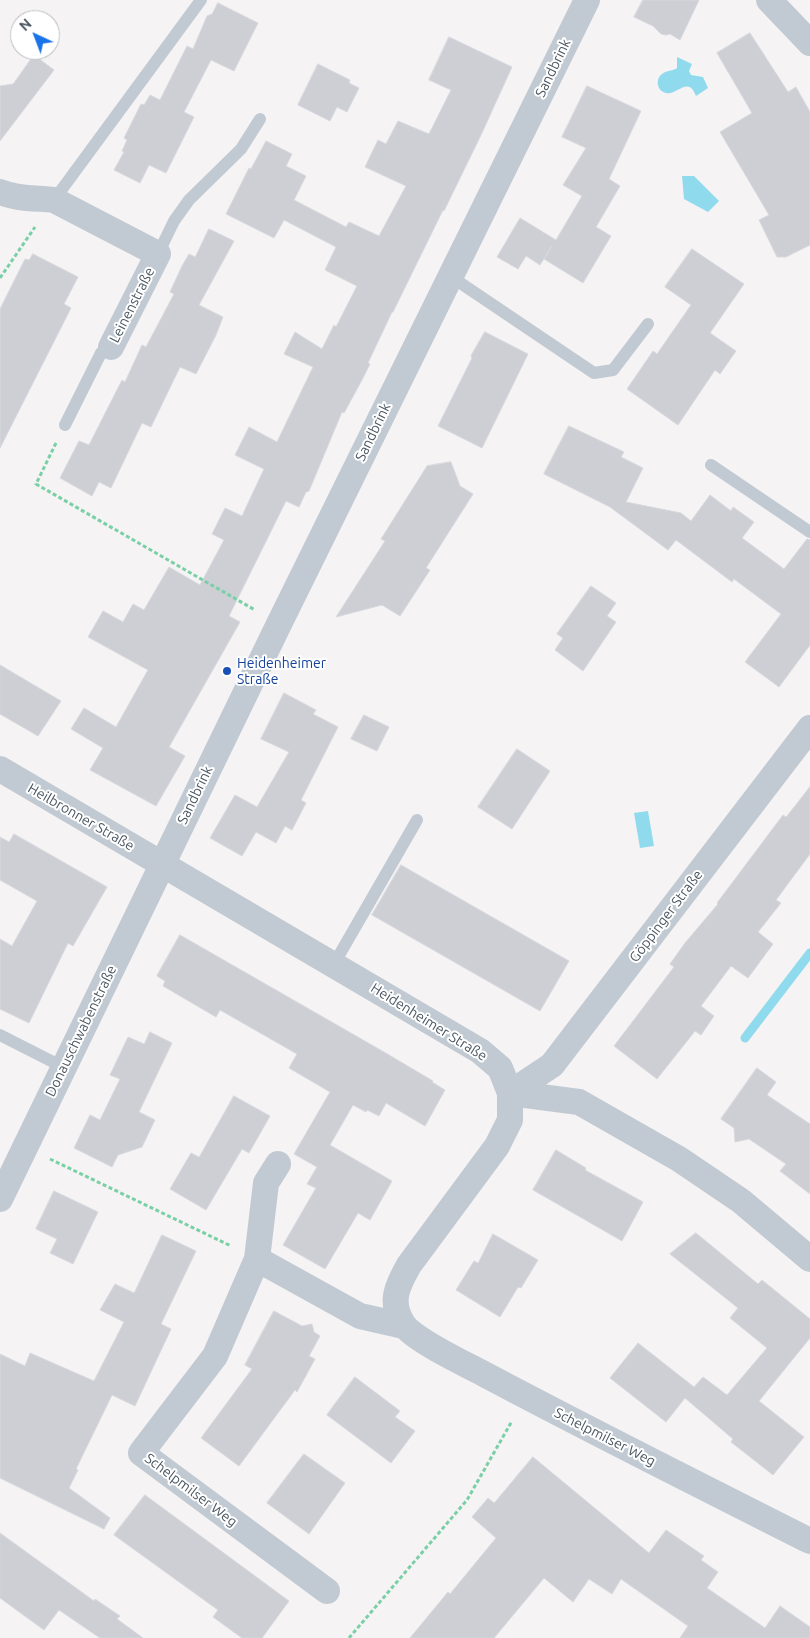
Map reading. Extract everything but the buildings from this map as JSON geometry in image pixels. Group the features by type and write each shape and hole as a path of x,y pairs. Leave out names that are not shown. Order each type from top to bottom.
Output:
{"street":[{"name":"Sandbrink","path":"162,864 586,0"},
{"path":"769,0 810,43"},
{"name":"Leinenstraße","path":"0,192 13,197 54,200 158,254 111,347"},
{"name":"Göppinger Straße","path":"510,1093 552,1065 810,728"},
{"name":"Heilbronner Straße","path":"0,769 162,864"},
{"name":"Heidenheimer Straße","path":"162,864 480,1051 500,1068 510,1093"},
{"name":"Donauschwabenstraße","path":"0,1199 162,864"},
{"path":"510,1093 579,1102 679,1159 741,1201 810,1260"},
{"name":"Schelpmilser Weg","path":"510,1093 510,1120 497,1146 409,1265 397,1286 395,1306 404,1326 423,1342 810,1541"},
{"name":"Schelpmilser Weg","path":"278,1164 266,1183 257,1259 215,1356 141,1453 327,1591"},
{"name":"Schelpmilser Weg","path":"257,1259 360,1316 404,1326"}],"lane":[{"path":"54,200 201,0"},
{"path":"158,254 174,221 189,200 241,148 260,119"},
{"path":"450,276 594,373 613,370 648,324"},
{"name":"Leinenstraße","path":"65,425 101,353 111,347"},
{"path":"711,465 810,532"},
{"path":"334,964 417,820"},
{"path":"0,1035 63,1067"}],"path":[{"path":"0,278 54,200"},
{"path":"65,425 36,484 279,624"},
{"path":"25,1147 257,1259"},
{"path":"349,1638 467,1500 525,1396"}],"water":[{"path":"677,57 692,64 689,71 691,75 703,77 708,88 696,96 689,87 670,93 661,90 658,85 658,79 664,73 677,68"},
{"path":"682,176 694,176 719,201 708,212 684,199"},
{"path":"648,811 654,846 640,848 634,813"}],"waterway":[{"path":"745,1038 810,953"}],"place":[{"name":"Heidenheimer Straße","path":"227,671"}]}
